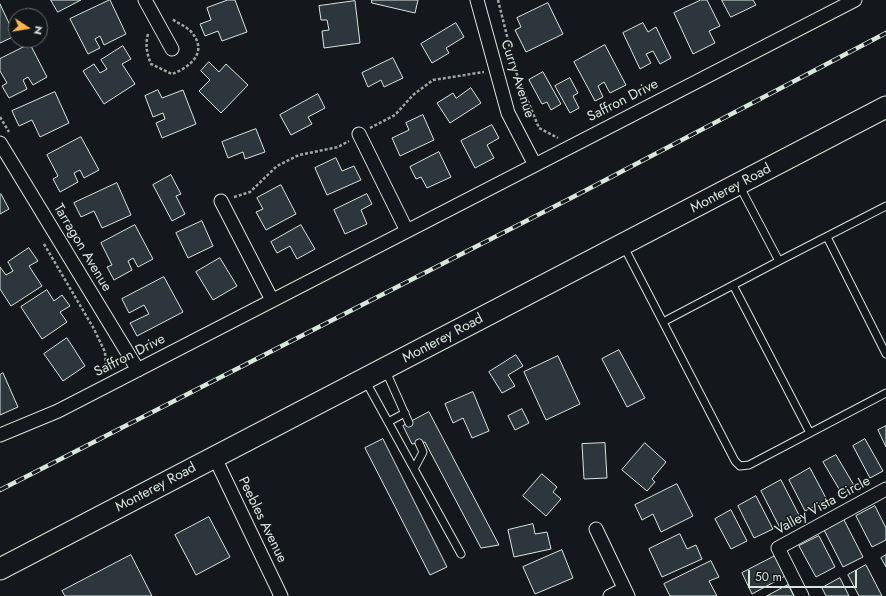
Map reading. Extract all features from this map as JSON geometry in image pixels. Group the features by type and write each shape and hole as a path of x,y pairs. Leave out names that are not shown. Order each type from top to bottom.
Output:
{"main road":[{"name":"Monterey Road","path":"0,569 886,107"}],"street":[{"path":"145,0 172,49"},
{"name":"Curry Avenue","path":"477,0 508,113 535,165"},
{"name":"Saffron Drive","path":"0,434 58,411 855,0"},
{"path":"359,134 407,231"},
{"name":"Tarragon Avenue","path":"0,142 138,370"},
{"path":"221,202 272,300"},
{"name":"Peebles Avenue","path":"215,458 281,596"},
{"name":"Valley Vista Circle","path":"802,596 778,548 886,489"},
{"path":"596,529 626,592 610,596"}],"lane":[{"path":"739,184 779,261"},
{"path":"663,322 886,206"},
{"path":"827,237 886,354"},
{"path":"623,245 735,461 740,466 749,465 886,393"},
{"path":"732,285 810,433"},
{"path":"385,369 410,423"},
{"path":"364,380 461,554"},
{"path":"388,422 405,413"},
{"path":"414,469 423,452 419,443"}],"path":[{"path":"498,0 516,72 539,128 560,139"},
{"path":"43,243 94,329 105,352 106,366 100,375"}],"building":[{"path":"51,0 81,0 58,12"},
{"path":"110,0 126,34 104,45 100,36 95,39 100,48 88,54 70,19"},
{"path":"228,0 235,0 247,32 222,41 218,31 205,36 200,24 211,20 207,8"},
{"path":"372,0 418,0 415,13 372,3"},
{"path":"701,0 707,0 720,26 709,31 715,43 693,54 674,13"},
{"path":"722,0 753,0 756,5 731,17"},
{"path":"355,1 360,43 324,48 322,31 329,30 327,20 321,20 319,6"},
{"path":"548,3 563,34 526,52 515,30 521,27 517,18"},
{"path":"0,4 8,21 8,39 0,43"},
{"path":"456,23 464,37 446,48 449,53 432,63 421,44"},
{"path":"643,23 648,32 656,27 671,58 660,64 653,51 646,54 651,63 640,69 623,33"},
{"path":"605,45 626,85 610,93 604,82 598,86 603,97 595,101 574,62"},
{"path":"123,46 131,59 122,64 135,84 104,104 83,71 94,64 100,73 107,69 101,60"},
{"path":"22,48 32,48 47,77 33,85 28,77 23,80 27,89 9,98 2,86 7,83 0,71 0,59"},
{"path":"393,58 403,78 384,87 381,80 368,87 362,73"},
{"path":"209,62 219,72 226,64 248,85 221,113 199,91 210,80 201,71"},
{"path":"543,72 561,104 551,110 547,102 542,104 529,80"},
{"path":"570,78 578,93 573,96 579,108 570,113 555,86"},
{"path":"471,88 481,103 450,123 437,103 453,93 456,98"},
{"path":"158,90 162,98 183,90 196,124 162,138 156,123 165,119 163,113 153,117 145,96"},
{"path":"55,92 69,123 40,137 32,120 19,126 12,111"},
{"path":"318,94 325,108 308,117 312,124 291,135 280,115"},
{"path":"423,115 434,140 400,156 392,138 409,130 406,123"},
{"path":"492,125 499,138 487,145 494,158 475,168 461,141"},
{"path":"256,129 265,152 245,159 243,152 228,158 222,142"},
{"path":"81,137 99,170 84,178 80,170 74,173 78,182 60,192 53,179 58,176 47,155"},
{"path":"439,152 451,177 427,188 421,177 416,179 410,167"},
{"path":"336,158 342,171 354,166 361,180 327,195 315,168"},
{"path":"171,175 181,194 176,196 185,214 172,221 153,185"},
{"path":"117,183 131,215 102,228 94,211 81,217 74,203"},
{"path":"281,185 296,214 266,230 256,212 263,209 257,198"},
{"path":"1,194 9,209 0,214 0,195"},
{"path":"367,194 372,204 361,210 367,224 345,234 334,210"},
{"path":"202,221 213,246 188,258 176,233"},
{"path":"135,225 153,259 138,267 133,258 128,261 132,270 114,280 107,267 112,265 101,243"},
{"path":"301,225 315,249 297,259 290,246 277,253 271,242"},
{"path":"29,248 38,261 29,266 42,286 11,306 0,289 0,267 6,275 13,271 8,262"},
{"path":"220,258 237,286 213,300 196,272"},
{"path":"164,277 183,312 137,336 130,323 149,314 144,305 129,313 122,299"},
{"path":"47,290 54,301 62,295 70,306 60,312 67,322 42,339 21,307"},
{"path":"67,338 85,366 63,381 44,354"},
{"path":"619,350 645,398 627,407 602,359"},
{"path":"516,355 523,366 508,375 515,386 502,393 489,372"},
{"path":"558,356 580,404 546,420 524,372"},
{"path":"3,373 18,407 0,415 0,375"},
{"path":"473,392 489,431 472,438 463,418 453,423 445,404"},
{"path":"522,409 529,423 515,430 508,416"},
{"path":"429,412 499,545 481,548 425,442 412,444 403,426"},
{"path":"886,426 886,447 878,430"},
{"path":"383,439 447,567 430,575 365,448"},
{"path":"865,439 883,471 870,478 853,446"},
{"path":"605,443 607,478 584,479 582,444"},
{"path":"645,443 666,462 652,479 655,482 647,491 622,470"},
{"path":"836,455 855,487 842,494 823,462"},
{"path":"810,468 827,500 805,511 789,480"},
{"path":"542,474 557,487 553,492 561,499 546,516 523,496"},
{"path":"781,480 800,517 780,528 761,491"},
{"path":"677,484 693,516 661,532 653,514 642,520 635,505"},
{"path":"756,496 773,529 754,538 738,506"},
{"path":"875,506 886,528 886,540 872,547 856,516"},
{"path":"731,510 747,541 731,549 715,519"},
{"path":"209,517 230,557 196,575 175,535"},
{"path":"843,518 863,557 843,567 823,528"},
{"path":"533,524 535,534 547,532 551,549 514,557 508,530"},
{"path":"680,534 687,549 696,545 702,559 662,577 649,549"},
{"path":"819,536 835,567 816,577 799,546"},
{"path":"562,550 573,578 535,594 523,567"},
{"path":"131,555 152,596 65,596 62,591"},
{"path":"777,555 787,575 752,594 742,573"},
{"path":"886,555 886,567 881,558"},
{"path":"711,561 719,577 709,581 717,596 670,596 664,584"},
{"path":"866,565 882,596 859,596 848,575"},
{"path":"840,578 849,596 826,596 822,588"},
{"path":"788,585 794,596 767,596"}],"railway":[{"path":"0,490 573,197 886,33"}]}
